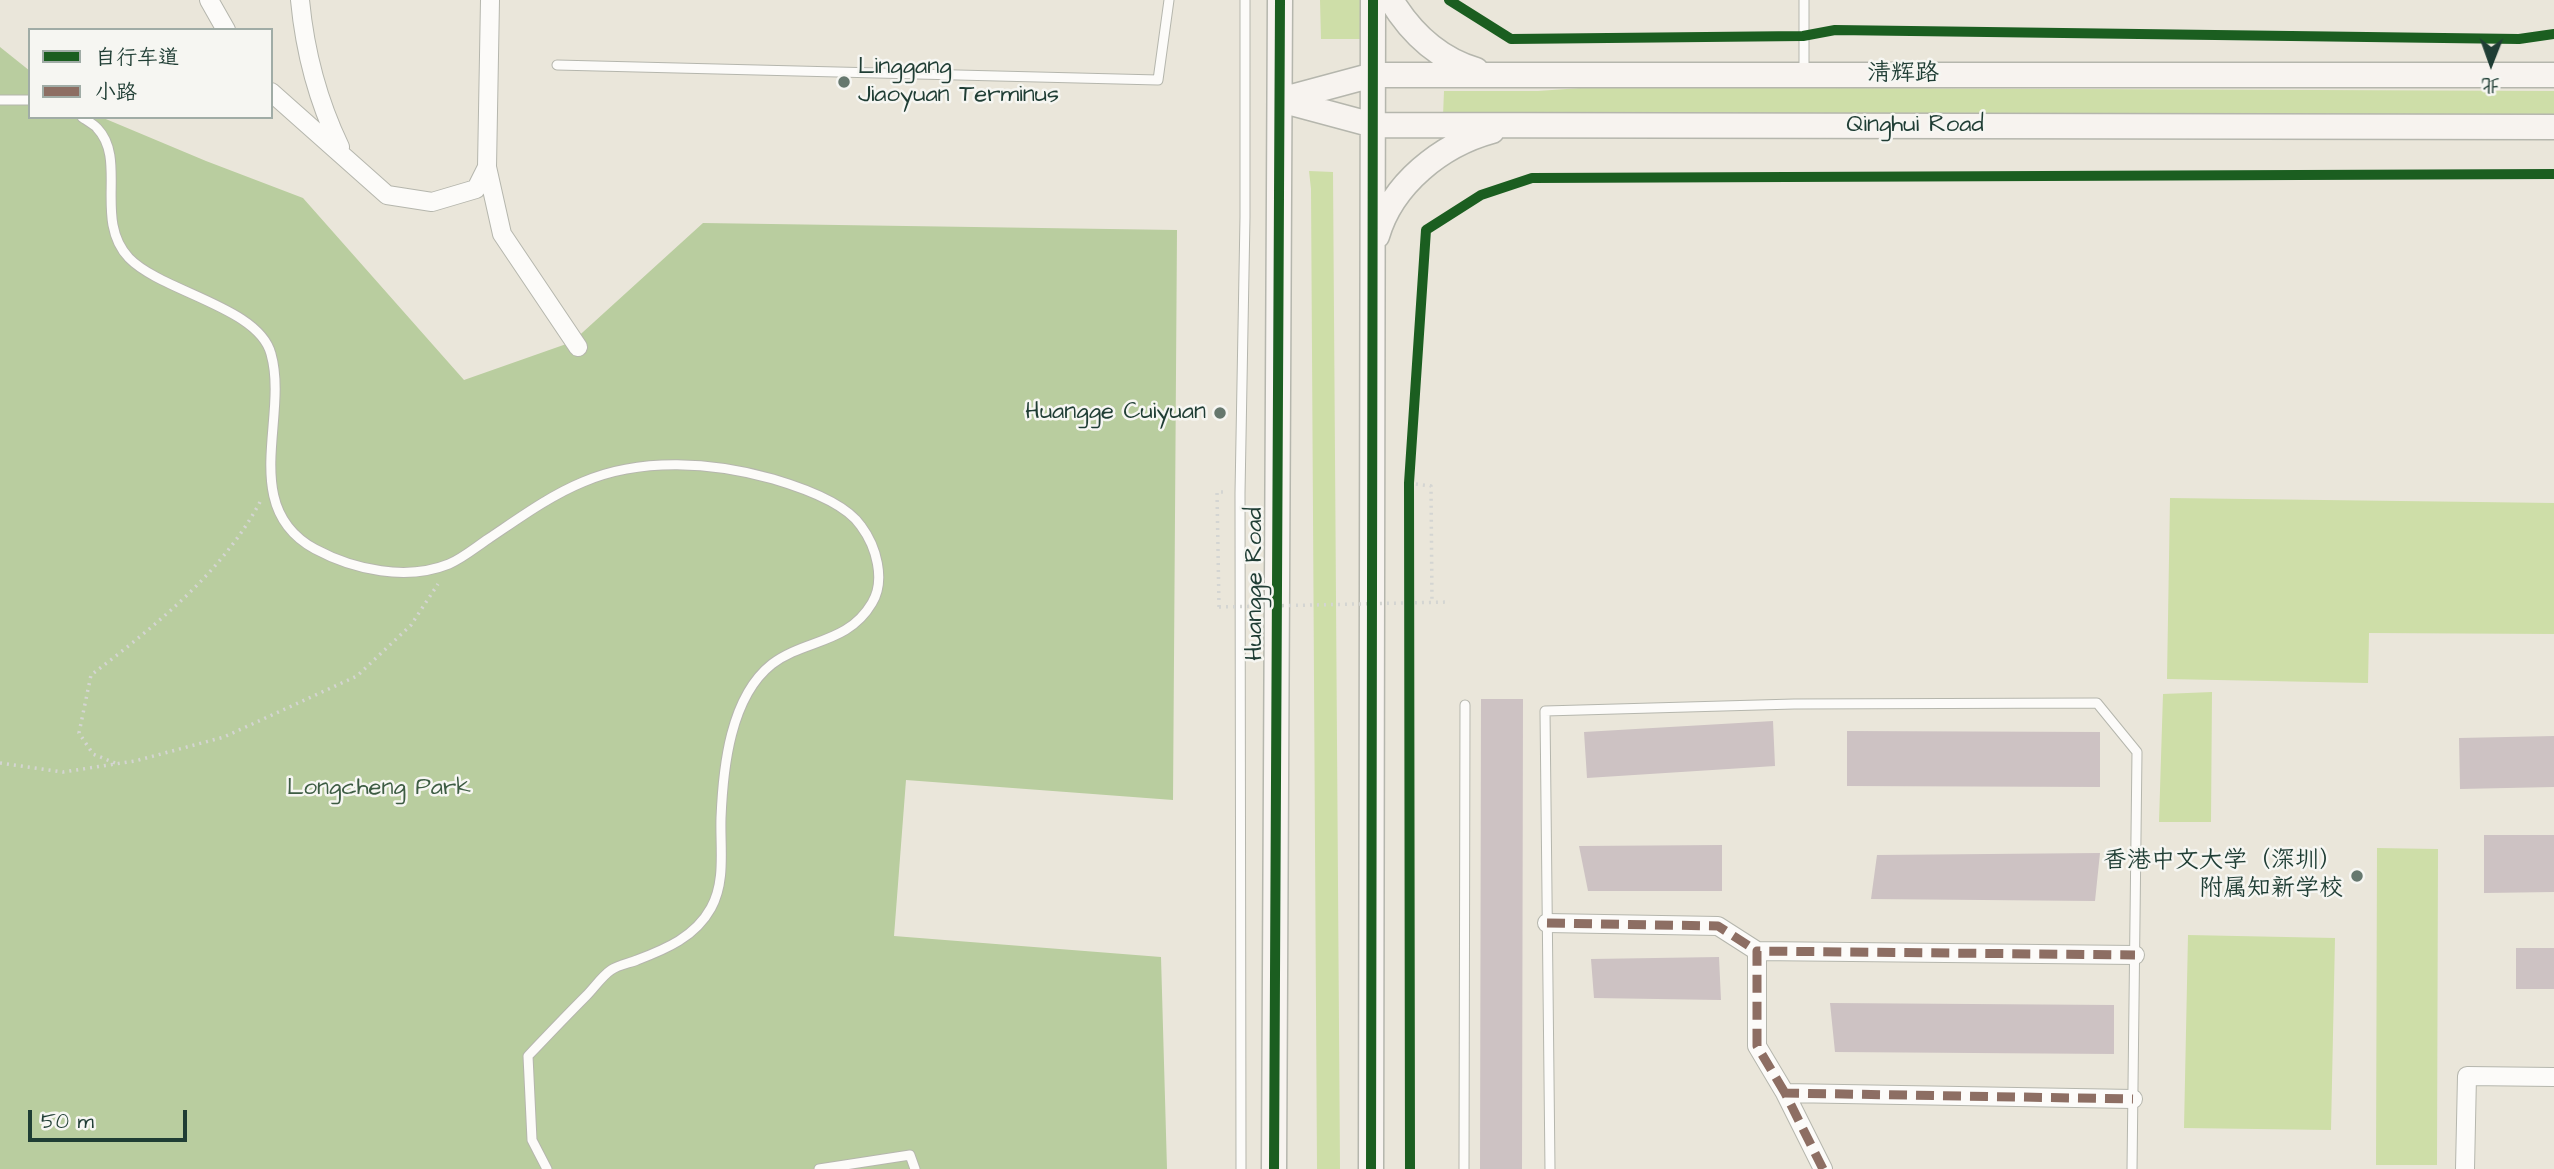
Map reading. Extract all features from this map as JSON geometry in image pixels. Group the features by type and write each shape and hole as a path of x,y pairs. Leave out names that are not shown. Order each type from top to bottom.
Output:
{"main road":[{"name":"Huangge Road","path":"1274,1169 1280,0"},
{"path":"1371,1169 1373,0"},
{"path":"1391,0 1408,25 1429,46 1457,65 1490,75"},
{"path":"2542,75 2554,66"},
{"name":"清辉路","path":"1280,100 1373,75 2542,75"},
{"name":"Qinghui Road","path":"1280,100 1373,125 2554,127"},
{"path":"1373,250 1380,225 1391,204 1406,184 1428,163 1452,147 1481,134 1513,126"}],"street":[{"path":"209,0 225,28"},
{"path":"300,0 304,41 322,110 344,156"},
{"path":"490,0 487,167 502,234 578,347"},
{"path":"273,94 387,195 432,202 476,189 487,167"},
{"path":"1547,923 1718,926 1757,951 2134,955"},
{"path":"1757,951 1757,1046 1785,1093 1823,1169"},
{"path":"2465,1169 2467,1076 2554,1077"},
{"path":"1785,1093 2133,1099"}],"lane":[{"path":"557,65 1158,80 1169,0"},
{"path":"1241,1169 1240,493 1245,0"},
{"path":"1804,0 1804,75"},
{"path":"0,100 28,100"},
{"path":"85,119 98,128 110,160 111,218 118,246 135,264 255,328 267,341 274,373 270,469 272,479 280,514 293,532 310,547 338,561 366,569 409,572 429,570 452,563 543,502 581,482 625,467 676,465 758,475 809,490 856,518 870,538 878,561 876,597 862,619 839,636 775,662 757,679 746,696 733,734 725,775 720,880 713,906 697,928 669,948 612,970 528,1056 532,1140 547,1169"},
{"path":"1550,1169 1545,711 1794,704 2097,703 2137,752 2132,1169"},
{"path":"1464,1169 1465,705"},
{"path":"819,1169 910,1154 915,1169"}],"path":[{"path":"1409,497 1410,470"},
{"path":"117,764 93,754 79,733 91,675 138,639 207,575 246,528 272,479"},
{"path":"1409,483 1431,485 1432,603"},
{"path":"1240,493 1217,492 1219,607 1450,602"},
{"path":"0,763 63,772 117,764 224,737 358,676 411,625 452,563"},
{"path":"1409,595 1409,609"}],"green space":[{"path":"1320,0 1362,0 1362,39 1321,39"},
{"name":"Longcheng Park","path":"0,47 28,69 28,119 106,119 303,198 464,380 572,342 703,223 1177,230 1173,800 906,780 894,936 1161,957 1167,1169 0,1169"},
{"path":"1595,87 2554,91 2554,114 1443,116 1444,91 1538,91"},
{"path":"1309,171 1333,172 1340,1169 1317,1169"},
{"path":"2170,498 2554,503 2554,634 2369,633 2368,683 2167,679"},
{"path":"2212,692 2211,822 2159,822 2163,694"},
{"path":"2377,848 2438,849 2437,1165 2376,1165"},
{"path":"2188,935 2335,938 2331,1130 2184,1128"}],"building":[{"path":"1481,699 1523,699 1522,1169 1480,1169"},
{"path":"1773,721 1775,766 1587,778 1584,732"},
{"path":"1847,731 2100,732 2100,787 1847,786"},
{"path":"2554,736 2554,787 2460,789 2459,738"},
{"path":"2484,835 2554,835 2554,892 2484,893"},
{"path":"1722,845 1722,891 1588,891 1579,846"},
{"path":"2100,853 2095,901 1871,899 1877,855"},
{"path":"2516,948 2554,948 2554,989 2516,989"},
{"path":"1719,957 1721,1000 1594,998 1591,959"},
{"path":"1830,1003 2114,1005 2114,1054 1835,1052"}],"marked path":[{"path":"1547,923 1718,926 1757,951"},
{"path":"1785,1093 1757,1046 1757,951 2135,955"},
{"path":"1823,1169 1785,1093 2133,1099"}],"cycle path":[{"path":"1274,1169 1280,0"},
{"path":"1371,1169 1373,0"},
{"path":"1449,0 1511,39 1803,36 1835,30 2519,39 2554,34"},
{"path":"1410,1169 1409,483 1426,230 1481,195 1532,178 2554,174"}],"place":[{"name":"Linggang Jiaoyuan Terminus","path":"844,82"},
{"name":"Huangge Cuiyuan","path":"1220,413"},
{"name":"香港中文大学（深圳） 附属知新学校","path":"2357,876"}]}
